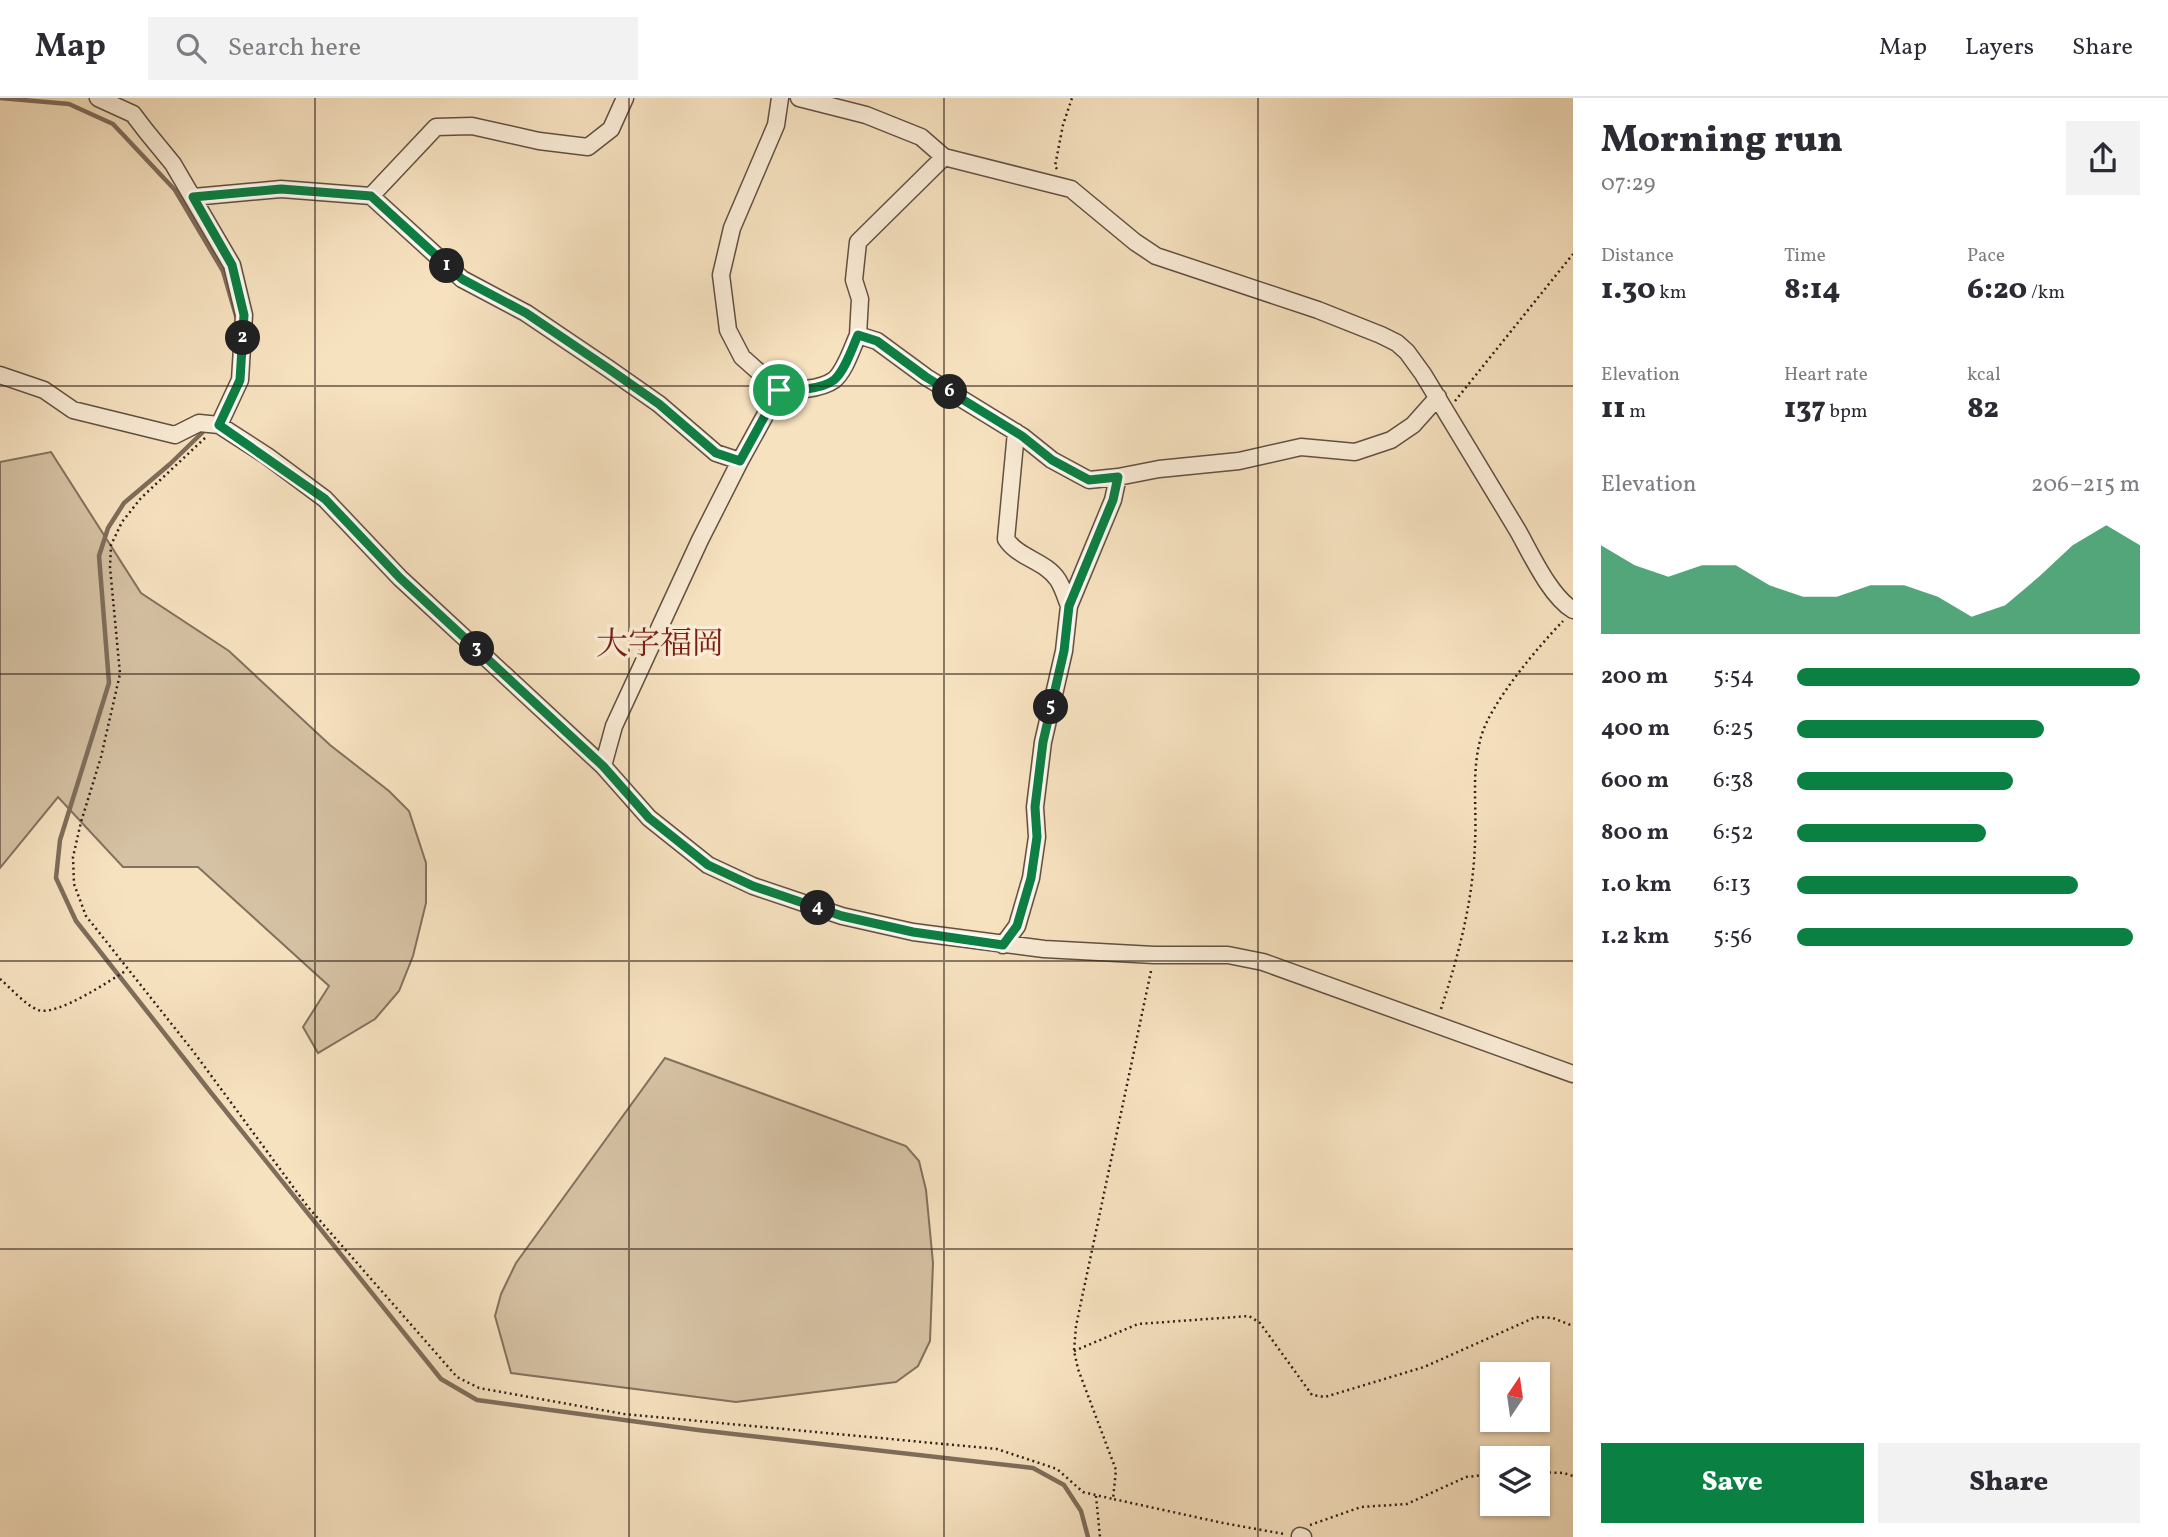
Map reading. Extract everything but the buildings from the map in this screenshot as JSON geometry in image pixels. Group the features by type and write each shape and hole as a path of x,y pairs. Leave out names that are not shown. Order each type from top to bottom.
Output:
{"street":[{"path":"98,98 116,101 133,114 173,164 232,265 244,315 240,380 219,425"},
{"path":"371,196 436,127 472,126 539,141 588,147 611,129 625,98"},
{"path":"780,98 776,125 732,228 721,275 728,330 737,348 742,357 779,390 805,390 834,380 858,335 860,299 854,280 858,242 944,157"},
{"path":"799,98 866,115 921,137 944,157 1071,189 1156,256 1318,310 1396,343 1412,358 1438,397 1557,596 1565,605 1568,615"},
{"path":"193,197 281,189 371,196 462,279 526,313 659,404 716,453 740,461"},
{"path":"858,335 877,341 926,377 1016,432 1052,460 1089,480 1159,469 1239,461 1301,447 1355,452 1391,440 1413,425 1438,397"},
{"path":"0,375 44,390 73,410 175,435 200,424 219,425 325,499 400,578 603,766 649,818 708,865 753,886 842,916 913,932 1003,945 1154,955 1228,955 1263,962 1573,1074"},
{"path":"603,766 614,726 740,461 779,390"},
{"path":"1016,432 1006,539 1012,548 1039,563 1058,578 1069,606"},
{"path":"1003,945 1017,926 1031,878 1037,837 1035,807 1043,742 1064,651 1069,606 1110,510 1118,477"}],"path":[{"path":"1071,189 1055,166 1063,125 1072,98"},
{"path":"1447,412 1573,254"},
{"path":"219,425 141,498 122,522 111,545 110,566 121,674 73,857 74,884 86,916 193,1051 309,1207 457,1377 479,1388 624,1414 997,1449 1057,1469 1083,1492 1096,1496 1302,1537 1311,1523 1361,1507 1407,1504 1466,1477 1480,1475"},
{"path":"1436,1026 1460,948 1472,893 1475,772 1481,736 1490,717 1535,651 1568,615"},
{"path":"1114,1499 1116,1470 1078,1369 1074,1351 1076,1326 1154,955"},
{"path":"0,979 36,1010 47,1012 96,990 127,970"},
{"path":"1074,1351 1138,1324 1249,1316 1260,1323 1312,1395 1325,1397 1424,1367 1536,1317 1553,1318 1573,1326"},
{"path":"1550,1472 1564,1472 1573,1476"},
{"path":"1096,1496 1100,1537"}],"shaded area":[{"path":"51,452 141,593 229,651 330,745 389,791 409,811 426,863 426,903 413,956 399,991 375,1019 318,1053 303,1027 329,986 198,867 123,867 58,797 0,868 0,462"},
{"path":"665,1058 906,1146 919,1161 926,1190 933,1263 930,1341 918,1366 896,1382 736,1402 511,1373 495,1316 501,1294 516,1263"}],"waterway":[{"path":"0,98 69,104 113,124 175,190 223,271 237,319"},
{"path":"207,428 124,503 108,528 99,556 109,683 60,840 56,878 76,921 212,1094 441,1379 477,1400 698,1430 1033,1468 1064,1485 1081,1511 1088,1537"}],"district":[{"name":"大字福岡","path":"660,646"}],"route":[{"path":"281,189 371,196 462,279 526,313 659,404 716,453 740,461 779,390 805,390 834,380 858,335 877,341 926,377 1022,436 1052,460 1089,480 1118,477 1113,500 1069,606 1064,651 1043,742 1035,807 1037,837 1031,878 1017,926 1003,945 913,932 842,916 753,886 708,865 649,818 603,766 400,578 325,499 219,425 240,380 244,315 232,265 193,197 281,189"}]}
